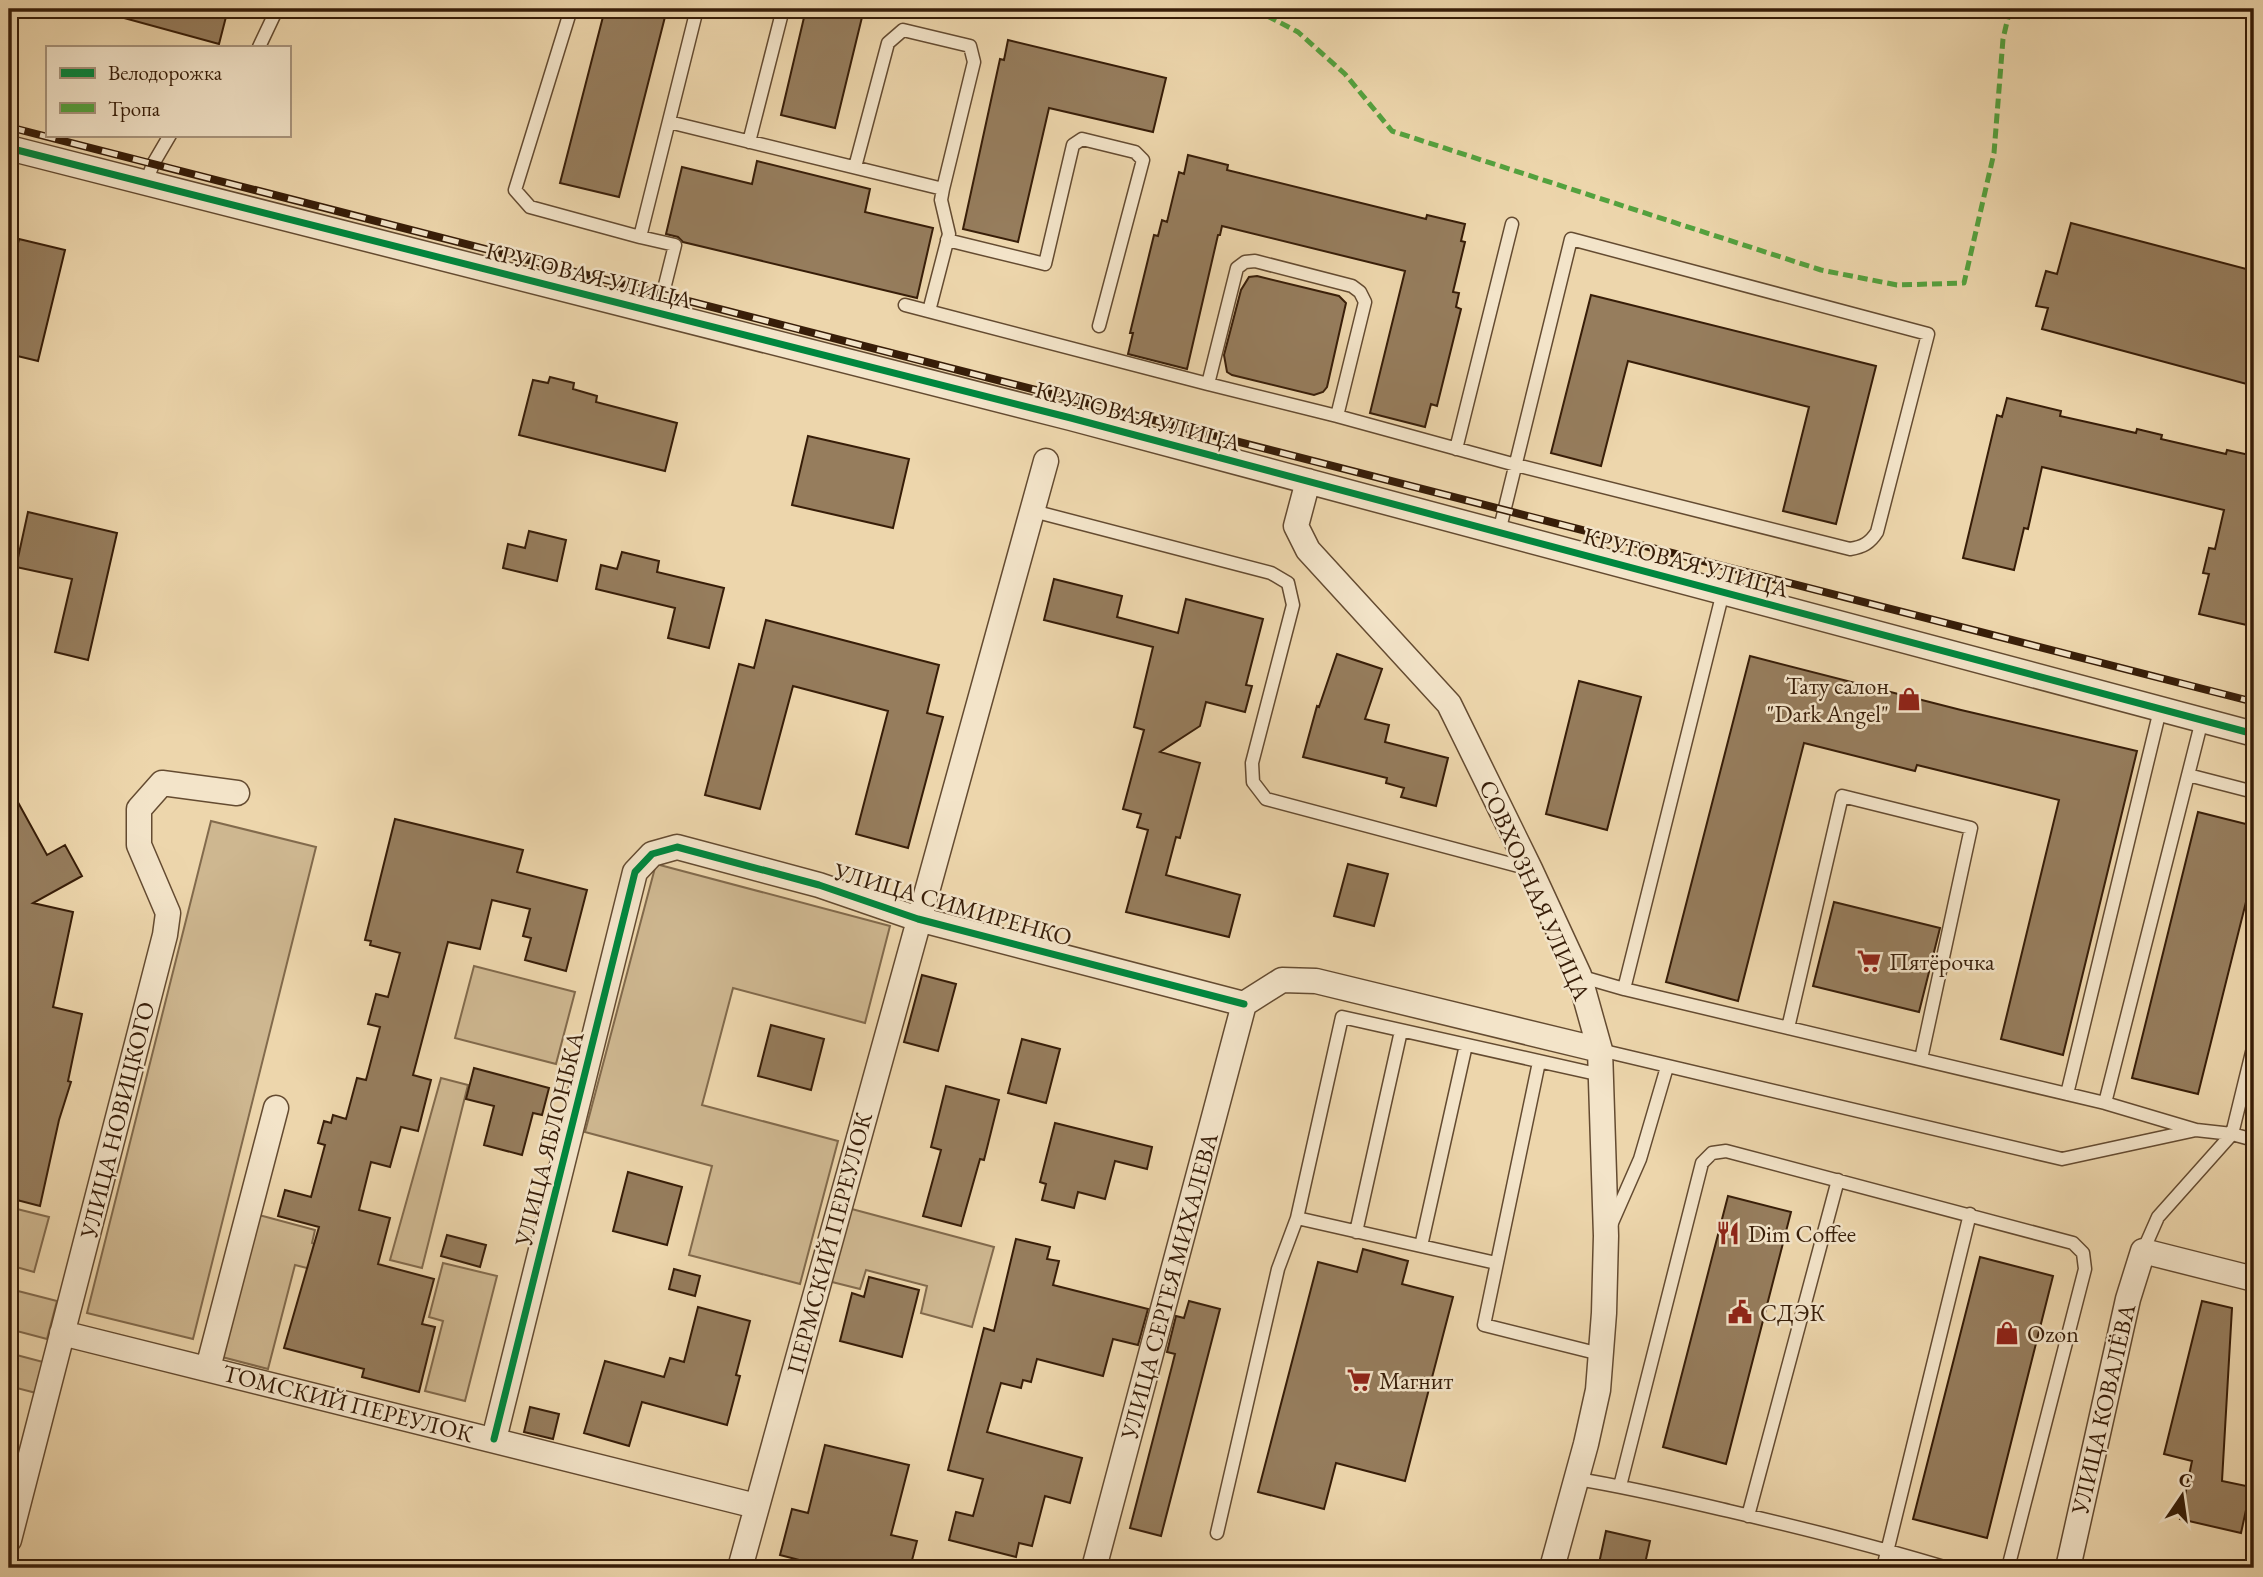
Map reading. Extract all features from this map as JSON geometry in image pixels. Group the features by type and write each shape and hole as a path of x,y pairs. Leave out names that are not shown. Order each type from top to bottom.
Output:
{"street":[{"name":"КРУГОВАЯ УЛИЦА","path":"9,148 1071,418 2254,734"},
{"name":"ПЕРМСКИЙ ПЕРЕУЛОК","path":"740,1568 1046,461"},
{"name":"СОВХОЗНАЯ УЛИЦА","path":"1308,481 1296,526 1308,550 1449,704 1530,869 1578,975 1600,1050 1606,1236 1598,1390 1552,1568"},
{"name":"УЛИЦА НОВИЦКОГО","path":"9,1535 165,935 168,913 139,845 139,809 162,783 237,793"},
{"name":"УЛИЦА СИМИРЕНКО","path":"652,854 677,847 819,885 918,919 1244,1004"},
{"name":"УЛИЦА ЯБЛОНЬКА","path":"494,1439 635,872 652,854"},
{"path":"1244,1004 1282,980 1315,981 1600,1050"},
{"name":"УЛИЦА СЕРГЕЯ МИХАЛЕВА","path":"1094,1568 1244,1004"},
{"path":"208,1368 276,1108"},
{"path":"2143,1251 2254,1279"},
{"name":"УЛИЦА КОВАЛЁВА","path":"2068,1568 2128,1299 2143,1251"},
{"name":"ТОМСКИЙ ПЕРЕУЛОК","path":"62,1333 756,1506"}],"lane":[{"path":"259,46 277,9"},
{"path":"571,9 514,190 530,207 675,245 658,313"},
{"path":"640,237 697,9"},
{"path":"749,142 783,9"},
{"path":"855,167 888,43 903,30 970,46 974,62 941,200 949,234 929,311"},
{"path":"669,122 943,189"},
{"path":"146,183 153,164 169,136"},
{"path":"947,240 1045,264 1073,145 1082,139 1135,152 1143,160 1099,326"},
{"path":"1456,449 1512,224"},
{"path":"905,305 1338,416 1516,465 1850,549 1871,541 1877,532 1928,334 1571,239 1516,465 1499,532"},
{"path":"1208,384 1237,268 1245,262 1267,264 1352,286 1360,292 1365,302 1338,416"},
{"path":"1033,511 1271,573 1288,583 1293,605 1252,763 1253,782 1266,799 1530,869"},
{"path":"1624,989 1723,592"},
{"path":"2067,1094 2160,710"},
{"path":"2105,1103 2202,720"},
{"path":"2188,775 2254,792"},
{"path":"1788,1028 1842,796 1970,828 1922,1059"},
{"path":"1578,975 1624,989 2105,1103 2196,1130 2232,1134 2254,1140"},
{"path":"1217,1533 1278,1269 1297,1218 1342,1017 1601,1075"},
{"path":"1356,1231 1401,1031"},
{"path":"2143,1251 2158,1217 2232,1134 2254,1044"},
{"path":"1421,1246 1466,1045"},
{"path":"1600,1050 2062,1159 2196,1130"},
{"path":"1539,1062 1484,1325 1600,1354"},
{"path":"1606,1236 1640,1159 1667,1067"},
{"path":"1620,1486 1702,1163 1712,1153 1726,1151 2073,1243 2083,1253 2085,1269 2008,1568"},
{"path":"1748,1516 1838,1180"},
{"path":"1883,1568 1970,1214"},
{"path":"1297,1218 1496,1263"},
{"path":"1577,1479 1620,1486 1748,1516 1887,1550 1947,1568"}],"shaded area":[{"path":"211,821 316,847 193,1339 87,1313"},
{"path":"656,864 890,926 865,1023 733,988 702,1105 838,1141 800,1284 689,1255 712,1166 585,1132"},
{"path":"474,966 575,992 556,1064 455,1038"},
{"path":"441,1078 468,1085 422,1268 390,1260"},
{"path":"9,1207 49,1217 34,1272 9,1265"},
{"path":"848,1208 994,1247 972,1327 921,1313 927,1286 866,1270 860,1289 828,1281"},
{"path":"259,1215 315,1230 312,1243 372,1259 366,1283 295,1265 268,1369 222,1357"},
{"path":"443,1263 497,1276 465,1401 425,1391 443,1321 429,1317"},
{"path":"14,1290 57,1301 47,1339 9,1329 9,1310"},
{"path":"9,1353 43,1362 36,1393 9,1386"}],"building":[{"path":"113,9 228,9 219,44 113,15"},
{"path":"605,9 667,9 619,197 560,183"},
{"path":"806,9 864,9 835,128 781,115"},
{"path":"1008,40 1166,78 1153,132 1049,108 1018,242 963,229 1000,59 1004,60"},
{"path":"1188,155 1228,165 1227,170 1426,219 1427,215 1465,224 1461,241 1465,242 1453,292 1459,293 1456,307 1461,309 1437,406 1431,404 1425,427 1370,413 1405,271 1222,226 1187,369 1128,354 1133,333 1130,333 1154,235 1158,236 1162,220 1167,222 1179,172 1184,174"},
{"path":"757,161 870,189 865,212 933,228 917,298 683,242 678,237 666,234 682,167 752,184"},
{"path":"2071,223 2254,271 2254,386 2042,329 2048,308 2036,306 2046,271 2057,274"},
{"path":"19,239 65,250 38,361 9,354 9,280"},
{"path":"1257,276 1339,296 1346,303 1327,387 1323,392 1314,395 1227,372 1224,355 1241,290 1249,277"},
{"path":"1591,295 1876,366 1836,524 1783,511 1809,407 1628,361 1601,466 1551,453"},
{"path":"550,377 574,383 573,389 597,396 596,402 677,423 665,471 519,435 533,380 548,383"},
{"path":"2007,398 2061,411 2060,416 2136,433 2137,429 2162,435 2161,439 2226,454 2227,450 2254,456 2254,612 2251,626 2199,614 2209,574 2203,573 2209,548 2215,549 2224,510 2042,467 2028,529 2024,528 2014,570 1963,558 1997,415 2002,417"},
{"path":"808,436 909,459 893,528 792,505"},
{"path":"28,512 117,533 88,660 55,652 72,579 16,567"},
{"path":"529,531 566,540 557,581 503,568 508,544 525,548"},
{"path":"622,552 659,561 657,572 724,588 709,648 668,638 675,608 596,589 601,565 617,569"},
{"path":"1054,579 1122,596 1117,617 1178,633 1186,599 1263,619 1246,685 1252,686 1245,712 1206,702 1200,726 1160,752 1200,763 1180,838 1176,837 1166,875 1240,895 1229,937 1126,912 1148,830 1137,827 1141,814 1123,809 1144,730 1134,727 1153,647 1044,620"},
{"path":"766,620 939,665 927,713 943,717 908,848 856,834 888,711 793,686 760,809 705,795 739,664 754,668"},
{"path":"1337,654 1382,669 1365,719 1389,725 1385,742 1448,758 1436,806 1401,797 1404,788 1386,783 1387,778 1303,757 1317,706 1319,707"},
{"path":"1750,656 1961,710 2137,751 2063,1055 2001,1039 2059,800 1917,765 1915,771 1804,743 1738,1001 1666,982"},
{"path":"1579,681 1641,697 1607,830 1546,814"},
{"path":"9,786 47,855 65,845 82,876 33,903 73,912 53,1007 82,1014 68,1081 71,1082 59,1120 40,1206 9,1198"},
{"path":"2198,812 2254,826 2254,870 2198,1094 2132,1078"},
{"path":"395,819 523,850 517,872 587,890 566,971 525,960 531,938 523,936 530,909 492,900 480,949 448,942 413,1075 431,1080 418,1131 401,1127 390,1167 371,1162 359,1210 390,1218 378,1264 434,1279 422,1324 435,1327 419,1392 362,1377 364,1369 284,1348 319,1227 278,1216 285,1190 311,1197 325,1145 318,1143 324,1121 331,1123 333,1115 346,1119 357,1078 366,1080 380,1027 368,1024 376,994 388,997 400,953 370,945 371,941 365,940"},
{"path":"1348,864 1388,874 1374,926 1334,916"},
{"path":"1834,902 1940,928 1919,1012 1813,986"},
{"path":"922,975 956,984 938,1051 904,1042"},
{"path":"771,1025 824,1039 811,1090 758,1076"},
{"path":"1022,1039 1060,1049 1046,1103 1008,1093"},
{"path":"474,1068 549,1088 542,1115 533,1113 522,1155 484,1145 494,1106 466,1099"},
{"path":"946,1086 999,1100 984,1160 980,1159 961,1226 923,1216 941,1150 931,1147"},
{"path":"1055,1123 1152,1147 1147,1169 1115,1161 1105,1199 1078,1192 1074,1208 1042,1200 1046,1184 1040,1182"},
{"path":"628,1172 682,1187 667,1245 613,1231"},
{"path":"1728,1196 1791,1212 1726,1464 1663,1447"},
{"path":"447,1235 486,1245 480,1267 441,1256"},
{"path":"1016,1239 1050,1247 1047,1259 1059,1261 1053,1285 1148,1309 1138,1345 1113,1339 1103,1376 1037,1359 1031,1382 1023,1380 1021,1388 1001,1383 987,1432 1082,1458 1070,1503 1045,1496 1032,1546 1019,1543 1016,1557 949,1540 956,1512 973,1516 983,1479 948,1470 984,1328 994,1331"},
{"name":"Магнит","path":"1363,1249 1408,1261 1402,1284 1453,1297 1405,1481 1336,1463 1324,1509 1258,1492 1318,1262 1357,1272"},
{"path":"1980,1257 2053,1276 1987,1538 1913,1519"},
{"path":"674,1269 700,1276 695,1296 669,1289"},
{"path":"869,1277 919,1290 902,1357 840,1341 852,1293 864,1297"},
{"path":"1189,1301 1220,1309 1161,1536 1130,1528 1175,1354 1167,1352 1176,1316 1184,1318"},
{"path":"2202,1301 2232,1308 2222,1481 2251,1487 2241,1533 2180,1519 2192,1461 2164,1454"},
{"path":"698,1307 750,1321 736,1375 740,1376 727,1425 642,1402 629,1446 584,1433 605,1361 664,1377 670,1358 684,1362"},
{"path":"530,1407 559,1414 553,1439 524,1432"},
{"path":"825,1445 909,1465 891,1535 917,1541 910,1568 830,1568 780,1555 792,1509 808,1513"},
{"path":"1606,1531 1650,1541 1644,1568 1598,1568"}],"railway":[{"path":"9,127 2254,702"}],"marked path":[{"path":"1254,9 1298,32 1345,74 1392,131 1821,270 1897,285 1964,283 1994,153 2003,39 2010,9"}],"cycle path":[{"path":"9,148 1071,418 2254,734"},
{"path":"494,1439 635,872 652,854 677,847 819,885 918,919 1244,1004"}],"place":[{"name":"Тату салон \"Dark Angel\"","path":"1909,699"},
{"name":"Пятёрочка","path":"1869,961"},
{"name":"Dim Coffee","path":"1728,1233"},
{"name":"СДЭК","path":"1740,1312"},
{"name":"Ozon","path":"2007,1333"},
{"name":"Магнит","path":"1359,1380"}]}
